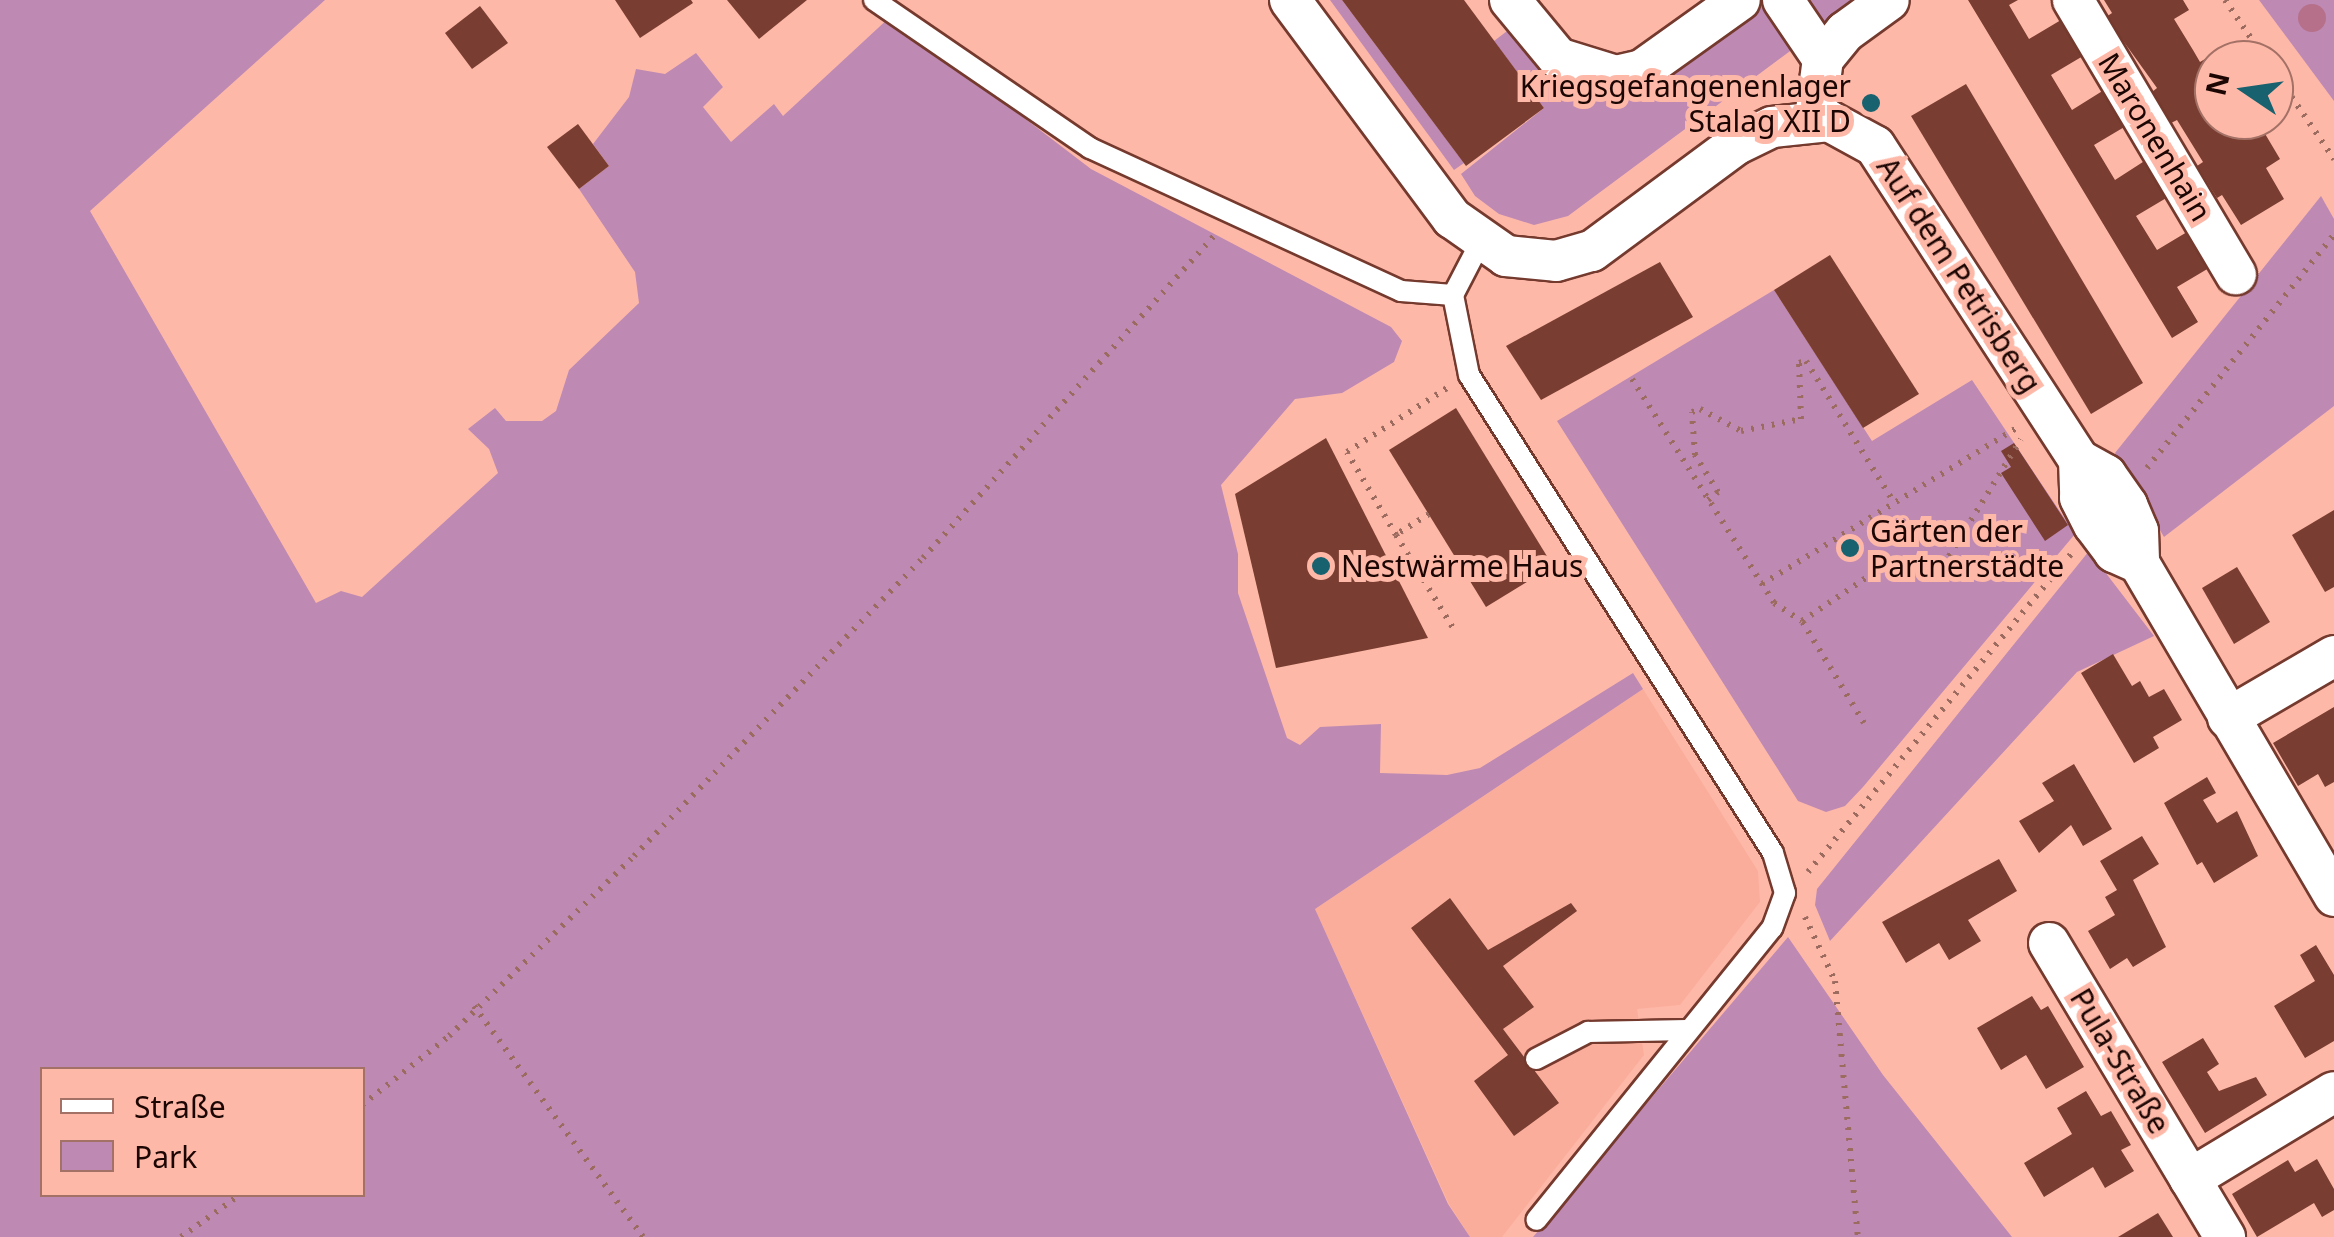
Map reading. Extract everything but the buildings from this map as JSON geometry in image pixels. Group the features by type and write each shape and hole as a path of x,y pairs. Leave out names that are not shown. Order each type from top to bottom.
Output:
{"street":[{"path":"1290,0 1452,218 1480,243 1538,262 1592,251 1736,146 1772,127 1815,118 1823,59 1845,32 1889,0"},
{"path":"1510,0 1558,58 1616,76 1642,70 1740,0"},
{"path":"1783,0 1823,59"},
{"name":"Maronenhain","path":"2074,0 2236,274"},
{"name":"Auf dem Petrisberg","path":"1815,118 1861,135 1887,160 2079,460 2106,475 2128,505 2138,531 2138,564 2334,896"},
{"path":"2228,718 2334,656"},
{"name":"Pula-Straße","path":"2049,943 2225,1237"},
{"path":"2190,1178 2334,1092"}],"lane":[{"path":"874,0 1090,148 1402,291 1453,296"},
{"path":"1480,243 1453,296 1469,374 1600,604 1773,853 1785,893 1772,928 1536,1220"},
{"path":"1536,1059 1588,1032 1688,1030"}],"path":[{"path":"2225,0 2252,40"},
{"path":"2294,101 2334,160"},
{"path":"365,1103 448,1036 474,1006 634,856 922,558 1157,295 1234,215"},
{"path":"2137,481 2334,235"},
{"path":"1708,500 1718,492 1695,454 1692,412 1700,409 1742,432 1796,421 1804,408 1799,364 1806,361 1893,501"},
{"path":"1456,634 1346,452 1469,374"},
{"path":"1632,379 1774,603 1802,621 1864,723"},
{"path":"1762,584 2019,427"},
{"path":"1802,621 1894,559 1938,574 2021,439"},
{"path":"1396,535 1429,514"},
{"path":"1858,1237 1835,981 1816,929 1785,893 1865,810 2078,545"},
{"path":"474,1006 643,1237"},
{"path":"181,1237 237,1197"}],"shaded area":[{"path":"1643,689 1758,871 1760,902 1680,1005 1637,1009 1644,1055 1502,1237 1470,1237 1449,1204 1315,909"}],"green space":[{"path":"0,0 325,0 90,211 316,603 341,591 362,597 498,473 489,449 468,429 495,408 506,421 542,421 556,411 569,370 639,303 635,272 579,189 609,166 593,144 629,97 636,69 665,74 696,53 723,87 703,107 731,142 774,104 783,116 891,16 1091,169 1391,327 1402,341 1394,362 1342,393 1295,399 1221,485 1238,554 1238,593 1287,738 1300,745 1320,727 1381,724 1380,773 1447,775 1480,768 1633,673 1643,689 1315,909 1448,1204 1470,1237 0,1237"},
{"path":"1330,0 1342,0 1464,163 1454,170"},
{"path":"1798,0 1855,0 1818,28"},
{"path":"2259,0 2334,0 2334,101 2294,47 2294,40 2289,40"},
{"path":"1757,3 1767,5 1801,43 1568,216 1534,225 1499,214 1475,196 1461,174 1544,108 1494,41 1515,25 1586,83"},
{"path":"2321,196 2334,219 2334,406 2164,537 2115,453"},
{"name":"Gärten der Partnerstädte","path":"1774,290 1872,441 1972,380 2075,534 1863,787 1845,806 1826,812 1798,801 1557,421"},
{"path":"2089,551 2154,636 2077,672 1830,941 1815,905 1817,889"},
{"path":"1788,937 1883,1075 2012,1237 1533,1237"}],"place":[{"name":"Kriegsgefangenenlager Stalag XII D","path":"1871,103"},
{"name":"Gärten der Partnerstädte","path":"1850,548"},
{"name":"Nestwärme Haus","path":"1321,566"}]}
